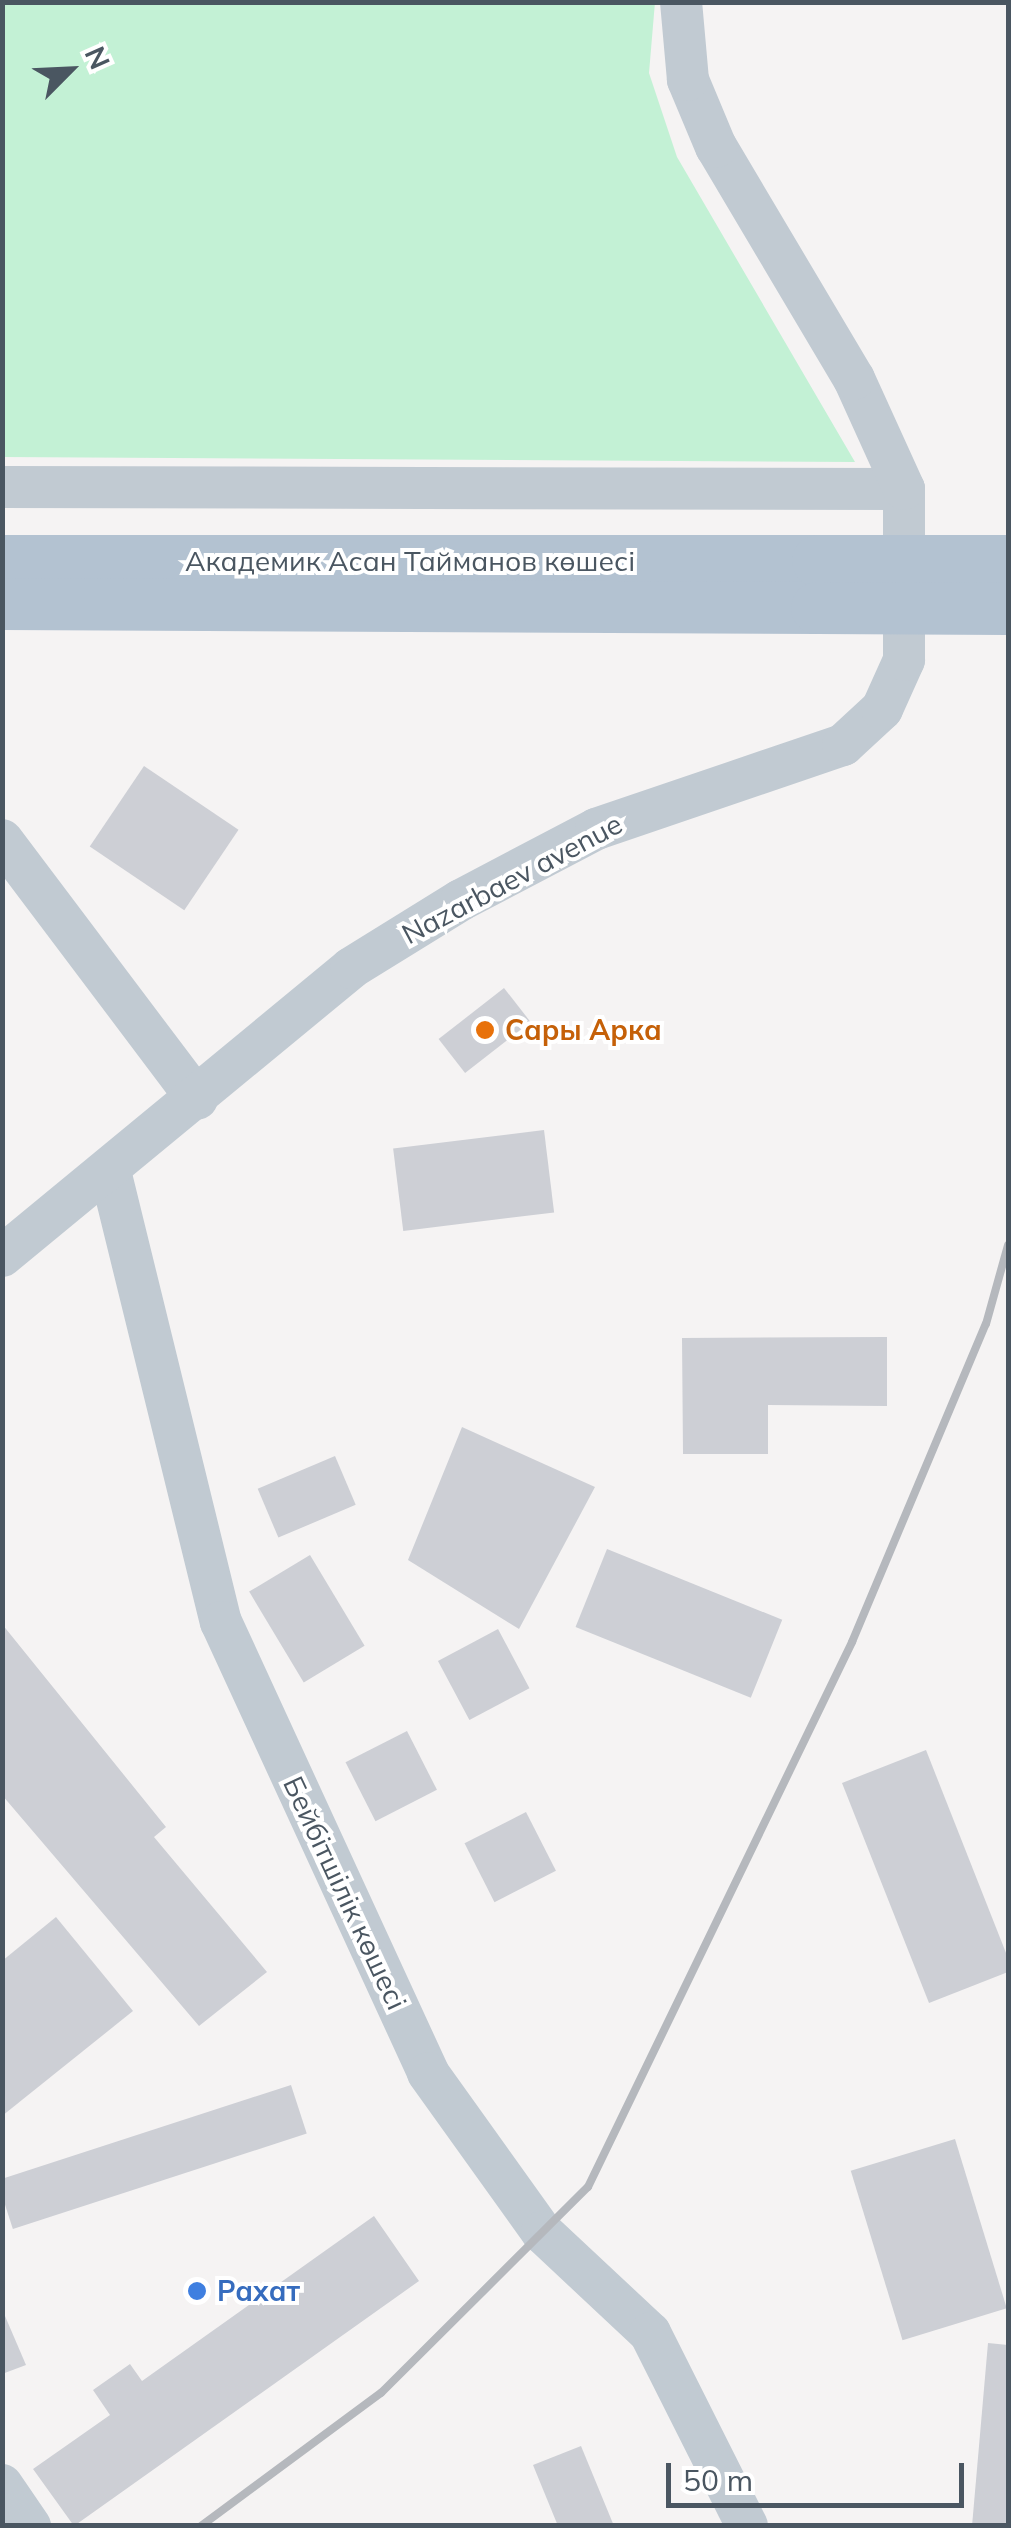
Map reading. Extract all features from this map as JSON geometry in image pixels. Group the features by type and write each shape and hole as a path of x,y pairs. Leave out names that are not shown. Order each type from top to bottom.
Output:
{"main road":[{"name":"Академик Асан Тайманов көшесі","path":"2,560 818,585"},
{"path":"818,585 1008,561"},
{"name":"Академик Асан Тайманов көшесі","path":"2,604 818,585"},
{"path":"818,585 1008,609"}],"street":[{"path":"2,488 904,488 854,379 716,147 688,80 681,2"},
{"name":"Nazarbaev avenue","path":"2,1256 111,1175 351,968 460,900 596,829 842,746 882,709 904,660 904,488"},
{"path":"2,840 197,1099"},
{"name":"Бейбітшілік көшесі","path":"111,1175 221,1622 428,2074 542,2232 650,2333 747,2526"},
{"path":"2,2486 30,2526"}],"green space":[{"path":"655,2 649,73 677,157 855,462 3,457 3,3"}],"building":[{"path":"144,766 239,830 184,910 90,846"},
{"name":"Сары Арка","path":"504,988 530,1022 465,1073 439,1039"},
{"path":"544,1130 554,1212 403,1231 393,1149"},
{"path":"887,1337 887,1406 768,1405 768,1454 683,1454 682,1338"},
{"path":"462,1427 595,1487 519,1629 408,1560"},
{"path":"335,1456 356,1505 278,1538 258,1489"},
{"path":"607,1549 782,1620 751,1698 576,1627"},
{"path":"310,1555 365,1646 304,1682 249,1592"},
{"path":"2,1624 166,1827 154,1837 267,1972 199,2026 2,1795"},
{"path":"498,1629 529,1688 469,1720 438,1661"},
{"path":"407,1731 437,1790 375,1821 346,1762"},
{"path":"926,1750 1008,1958 1008,1972 929,2003 842,1783"},
{"path":"526,1812 556,1871 494,1902 465,1843"},
{"path":"56,1917 133,2011 2,2116 2,1961"},
{"path":"291,2085 307,2134 13,2229 2,2195 2,2179"},
{"path":"955,2139 1007,2308 903,2340 851,2171"},
{"path":"374,2216 419,2281 74,2526 33,2469 110,2415 93,2390 130,2364 142,2381"},
{"path":"2,2309 26,2365 2,2374"},
{"path":"988,2343 1008,2345 1008,2526 972,2526"},
{"path":"581,2446 614,2526 558,2526 533,2465"}],"railway":[{"path":"201,2526 381,2393 588,2187 852,1642 986,1324 1008,1245"}],"place":[{"name":"Сары Арка","path":"485,1030"},
{"name":"Рахат","path":"197,2291"}]}
